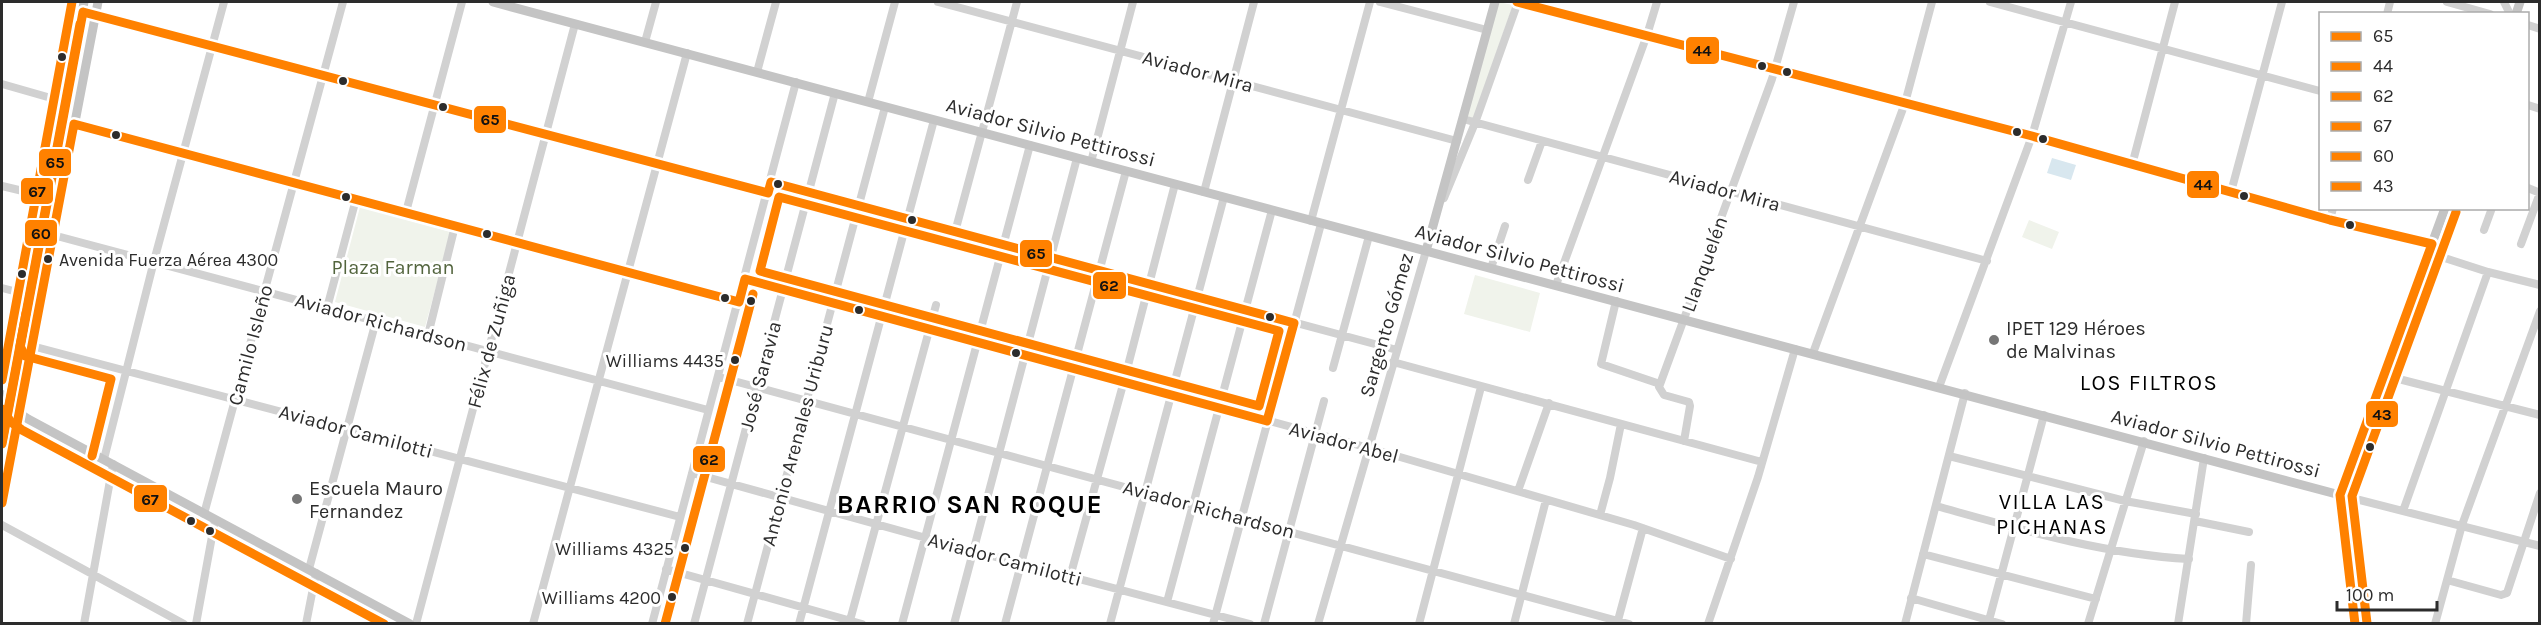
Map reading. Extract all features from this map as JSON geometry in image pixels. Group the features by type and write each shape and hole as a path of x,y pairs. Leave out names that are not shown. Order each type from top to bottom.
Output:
{"main road":[{"path":"2,503 2,493 98,2"},
{"name":"Aviador Silvio Pettirossi","path":"493,2 528,6 575,24 1965,393 2340,495"},
{"name":"Sargento Gómez","path":"1426,251 1495,2"},
{"path":"2,444 82,4"},
{"path":"53,235 48,234 46,230 55,157"},
{"path":"2355,624 2340,495 2444,210"},
{"path":"10,400 19,413 411,624"}],"street":[{"path":"84,624 108,462 126,370 153,261 224,2"},
{"name":"Camilo Isleño","path":"204,513 343,2"},
{"path":"406,212 462,2"},
{"path":"645,42 656,2"},
{"path":"757,72 776,2"},
{"path":"868,102 895,2"},
{"name":"Aviador Mira","path":"938,2 1457,141"},
{"path":"956,232 1017,2"},
{"path":"1090,162 1134,2"},
{"path":"1204,192 1254,2"},
{"path":"1214,619 1294,323 1341,110 1370,2"},
{"path":"1380,2 1487,30"},
{"path":"1437,213 1475,123 1518,2 2032,136 2430,249 2488,272 2540,285"},
{"path":"1556,285 1657,2"},
{"name":"Llanquelén","path":"1660,384 1775,69 1794,2"},
{"path":"1814,353 1905,103 1932,2"},
{"path":"1989,2 2319,91"},
{"path":"1940,387 2032,136 2071,2"},
{"path":"2132,165 2175,2"},
{"path":"2231,192 2282,2"},
{"path":"2447,2 2483,12"},
{"path":"82,4 95,15 768,193"},
{"name":"Félix de Zuñiga","path":"416,624 575,24"},
{"path":"533,624 630,272 687,53"},
{"path":"652,624 796,82"},
{"path":"2,84 65,102"},
{"name":"José Saravia","path":"694,624 835,93"},
{"name":"Antonio Arenales Uriburu","path":"747,624 885,107"},
{"name":"Aviador Mira","path":"1463,119 1987,261"},
{"path":"799,624 934,120"},
{"path":"74,124 739,302"},
{"path":"1528,180 1542,141"},
{"path":"902,624 1030,145"},
{"path":"954,624 1077,158"},
{"path":"1005,624 1126,171"},
{"path":"771,182 1397,350"},
{"path":"1070,577 1175,184"},
{"path":"2,186 48,197"},
{"path":"2521,244 2540,193"},
{"path":"1110,624 1224,197"},
{"path":"327,308 356,199"},
{"path":"1167,602 1272,210"},
{"path":"2330,220 2332,210"},
{"path":"2484,230 2491,210"},
{"path":"428,335 455,226"},
{"path":"1491,268 1505,226"},
{"name":"Aviador Richardson","path":"53,235 708,410"},
{"path":"1333,368 1369,236"},
{"name":"Sargento Gómez","path":"1318,624 1426,251"},
{"path":"2403,511 2488,272"},
{"name":"Aviador Abel","path":"745,279 1369,448 1643,528 1731,559"},
{"path":"2,288 29,295"},
{"path":"1616,301 1601,364 1660,384 1660,392 1664,395 1689,402 1684,441"},
{"path":"850,622 936,305"},
{"path":"2435,624 2462,525 2540,311"},
{"path":"306,624 312,571 346,429 376,321"},
{"name":"Aviador Camilotti","path":"32,346 680,517"},
{"path":"1708,624 1762,462 1795,349"},
{"path":"1393,362 1762,462"},
{"path":"2383,375 2540,415"},
{"name":"Aviador Richardson","path":"718,377 1434,569 1629,624"},
{"path":"1419,624 1481,387"},
{"path":"1905,624 1965,393"},
{"path":"2,394 10,400"},
{"path":"1264,624 1324,401"},
{"path":"1518,491 1549,403"},
{"path":"1988,622 2044,415"},
{"path":"1600,515 1610,478 1620,424"},
{"path":"2088,624 2144,441"},
{"path":"1949,456 2250,532"},
{"path":"2178,624 2204,458"},
{"name":"Aviador Camilotti","path":"692,473 1167,602 1214,619 1250,624"},
{"path":"2447,580 2504,595 2507,593 2522,541 2540,493"},
{"name":"Aviador Silvio Pettirossi","path":"2340,495 2540,546"},
{"path":"1514,624 1546,500"},
{"path":"1936,506 2111,551 2141,556 2189,559"},
{"path":"196,624 215,520"},
{"path":"2,525 184,624"},
{"path":"1618,622 1643,528"},
{"path":"1923,554 2096,599"},
{"path":"2246,624 2251,564"},
{"path":"666,569 862,624"},
{"path":"1911,598 1988,622 2002,624"}],"green space":[{"path":"1498,2 1513,5 1473,119 1467,116"},
{"name":"Plaza Farman","path":"360,207 451,232 425,327 335,302"},
{"path":"2029,220 2059,232 2052,249 2022,237"},
{"path":"1475,275 1540,293 1530,332 1464,314"}],"shaded area":[{"path":"2052,158 2076,165 2071,180 2047,173"}],"transit line":[{"name":"67","path":"2,380 72,2"},
{"name":"44","path":"1517,2 2032,136 2330,220 2432,244"},
{"name":"65","path":"2,444 83,12 768,193 771,182 1294,323 1267,421 745,279 739,302 74,124 2,503"},
{"name":"60","path":"2,442 80,24"},
{"name":"62","path":"779,197 1279,331 1259,406 760,271 779,197"},
{"name":"43","path":"2367,623 2352,496 2456,212"},
{"name":"44","path":"2355,624 2340,495 2432,244"},
{"name":"62","path":"665,624 753,294"},
{"name":"67","path":"26,313 20,346 25,356 111,379 92,456"},
{"name":"67","path":"2,409 11,422 22,430 384,624"}],"place":[{"name":"Avenida Fuerza Aérea 4300","path":"48,259"},
{"name":"IPET 129 Héroes de Malvinas","path":"1994,340"},
{"name":"Williams 4435","path":"735,360"},
{"name":"Escuela Mauro Fernandez","path":"297,499"},
{"name":"Williams 4325","path":"685,548"},
{"name":"Williams 4200","path":"672,597"}],"district":[{"name":"LOS FILTROS","path":"2149,382"},
{"name":"BARRIO SAN ROQUE","path":"970,504"},
{"name":"VILLA LAS PICHANAS","path":"2052,514"}]}
